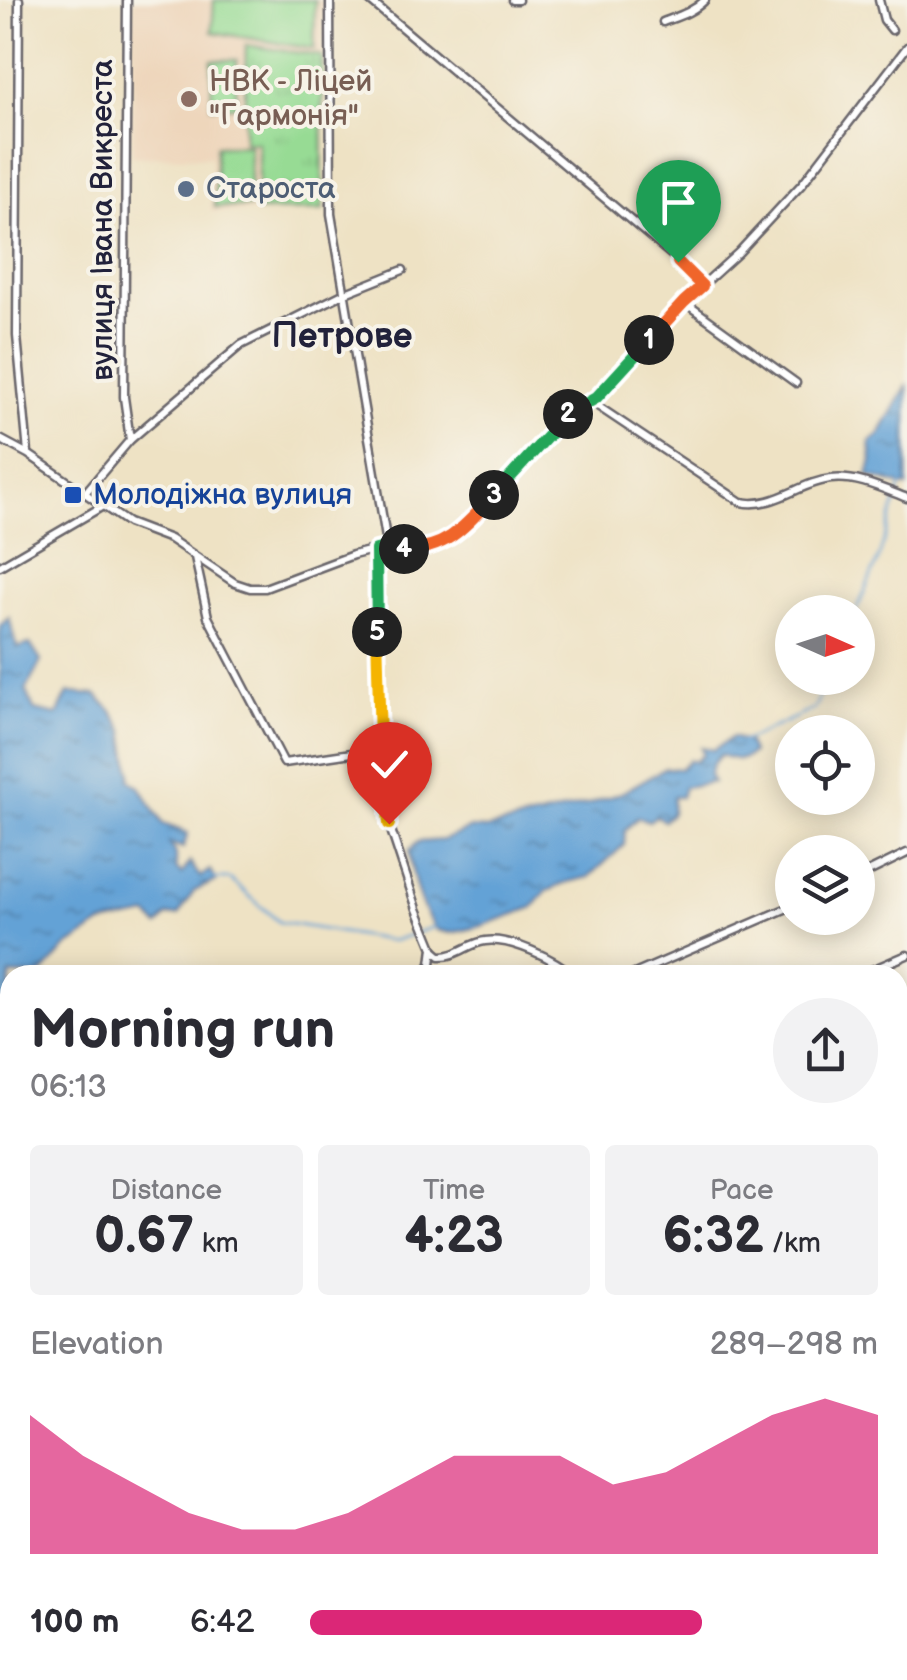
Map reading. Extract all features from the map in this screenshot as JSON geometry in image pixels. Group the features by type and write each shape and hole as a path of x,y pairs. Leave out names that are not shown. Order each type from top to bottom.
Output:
{"street":[{"path":"19,0 16,336 28,454"},
{"name":"вулиця Івана Викреста","path":"127,0 124,397 130,440"},
{"path":"330,0 330,189 343,294 385,548"},
{"path":"369,0 702,286"},
{"path":"664,22 697,8 705,0"},
{"path":"879,0 884,20 892,30"},
{"path":"0,439 128,523 170,539 235,582 257,588 353,555 385,548 418,550 454,536 564,416 596,398 684,302 739,252 802,184 907,46"},
{"path":"84,493 130,440 242,345 343,294 403,270"},
{"path":"684,302 796,383"},
{"path":"596,398 599,407 734,498 749,504 840,478 861,481 907,498"},
{"path":"0,566 104,506"},
{"path":"376,550 380,749 389,824 433,948 440,956 448,957 482,941 501,942 557,965"},
{"path":"195,555 208,617 284,763 380,749"},
{"path":"875,869 907,854"},
{"path":"655,965 775,913"},
{"path":"430,965 433,948"},
{"path":"884,965 907,955"}],"shaded area":[{"name":"НВК - Ліцей \"Гармонія\"","path":"134,0 322,0 322,56 246,45 245,142 258,143 258,211 211,212 211,157 132,156"}],"green space":[{"path":"214,0 315,0 314,49 212,32"},
{"path":"246,45 322,56 323,210 258,211 258,143 244,142"},
{"path":"212,60 237,60 236,106 211,106"},
{"path":"216,146 250,146 250,207 215,207"}],"water":[{"path":"907,386 907,487 868,476 872,460 870,442 880,434"},
{"path":"9,617 17,648 30,644 41,661 26,690 34,710 57,715 68,693 96,695 111,710 124,730 130,780 140,787 163,824 188,833 183,848 169,843 176,854 176,869 182,874 190,862 200,877 210,870 216,881 194,891 179,915 167,916 158,926 148,915 102,924 67,947 50,965 0,965 0,626"},
{"path":"733,737 748,743 752,753 740,759 720,755 709,776 713,782 684,787 681,797 673,797 672,813 664,821 656,816 649,821 638,817 625,830 624,845 589,877 547,891 532,908 451,933 437,930 425,912 409,850 418,842 443,840 471,828 486,829 589,804 621,793 665,768 680,769 689,760 695,762 703,755 701,747 713,750"}],"waterway":[{"path":"863,595 902,482"},
{"path":"742,742 814,709 820,695"},
{"path":"212,879 230,879 279,922 392,941 434,927"}],"place":[{"name":"НВК - Ліцей \"Гармонія\"","path":"189,99"},
{"name":"Староста","path":"186,189"},
{"name":"Молодіжна вулиця","path":"73,495"}],"district":[{"name":"Петрове","path":"342,336"}],"route":[{"path":"389,824 380,749 376,550 418,550 454,536 564,416 596,398 702,286 678,262"}]}
